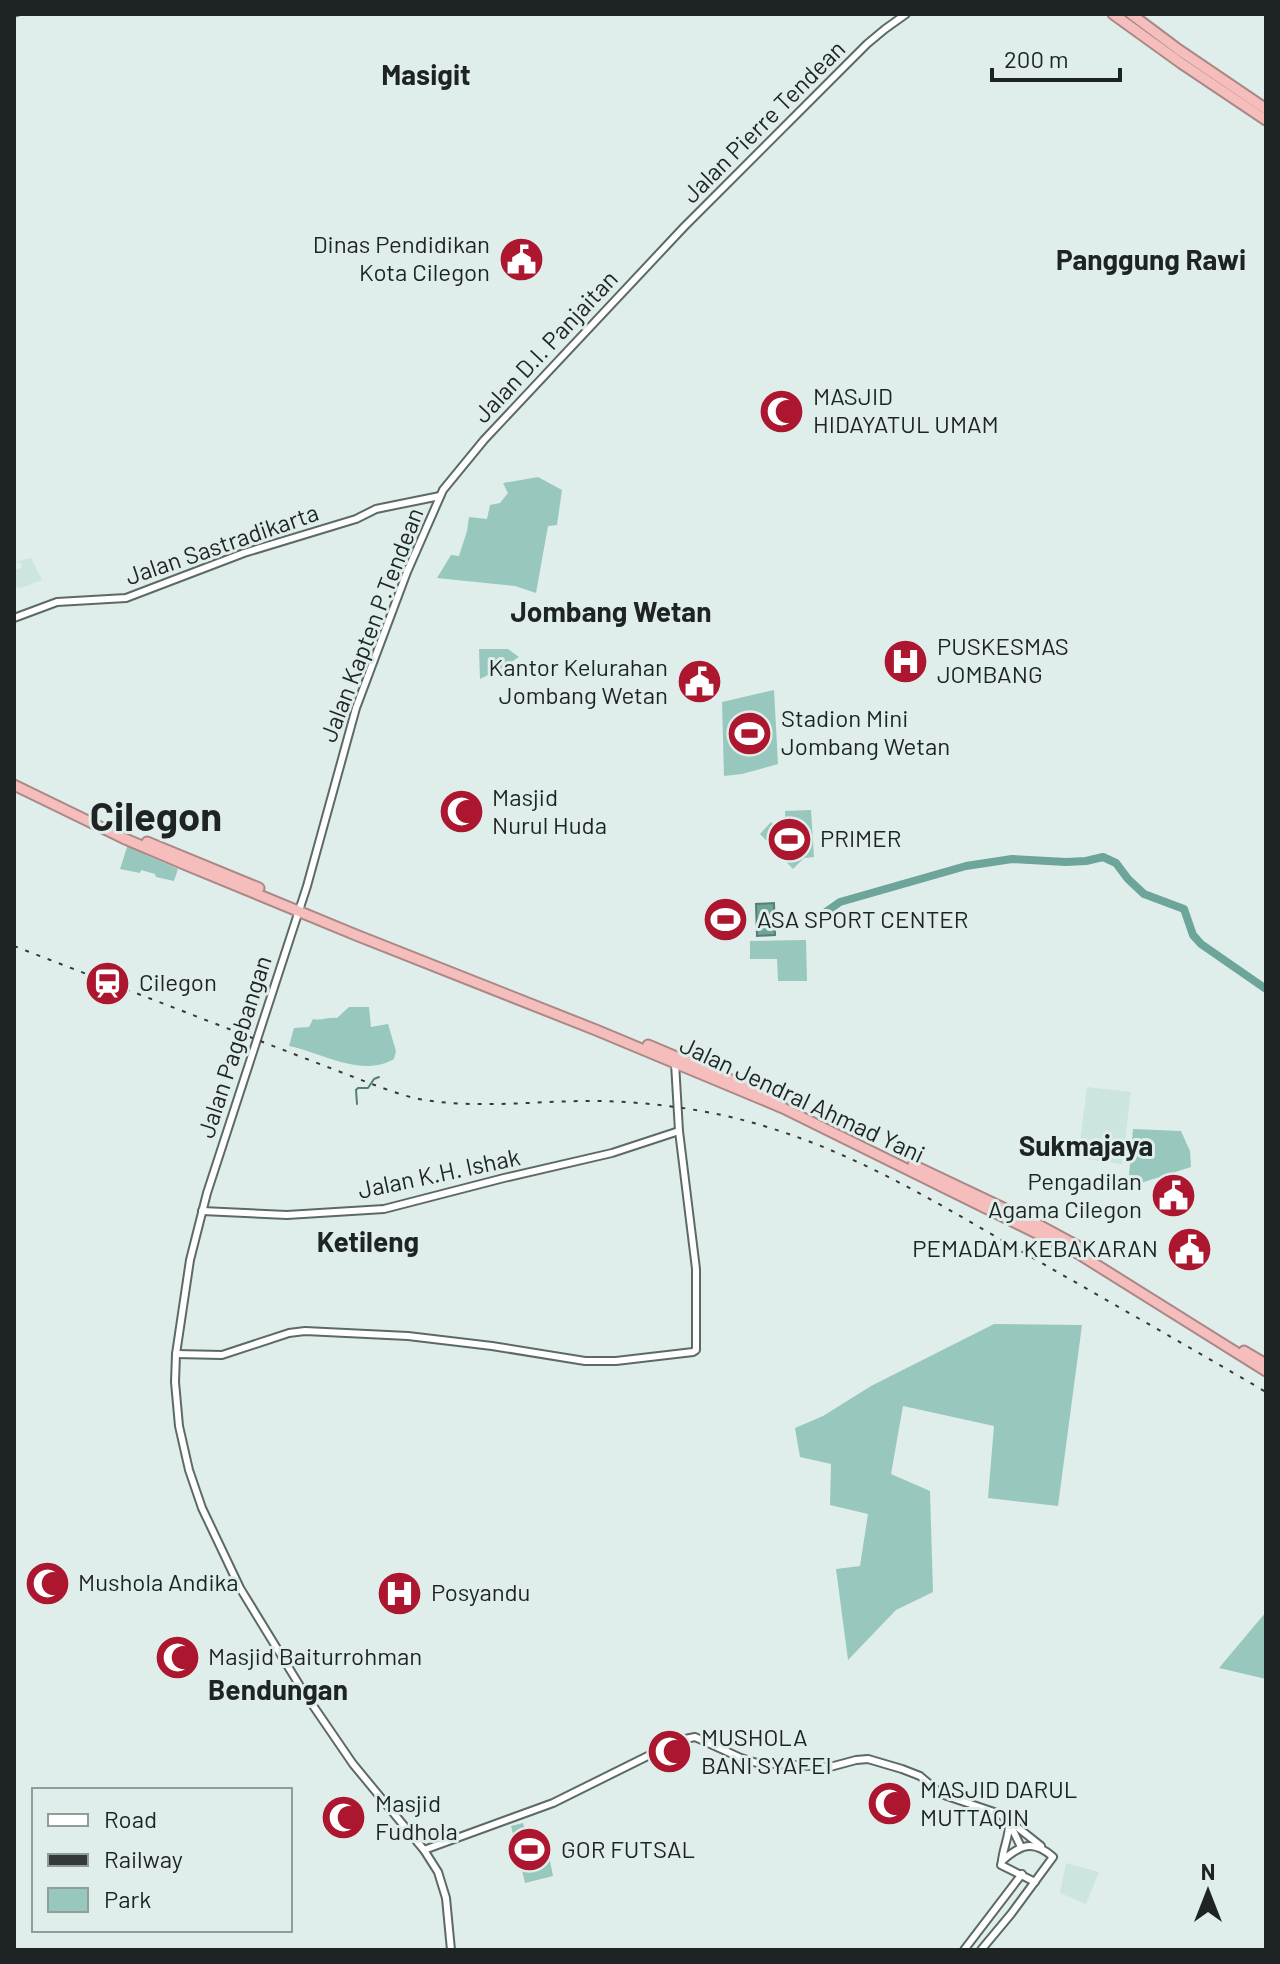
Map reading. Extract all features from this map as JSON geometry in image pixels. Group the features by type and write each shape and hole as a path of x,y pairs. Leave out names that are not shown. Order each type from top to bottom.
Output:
{"highway":[{"path":"1113,14 1266,120"},
{"path":"1131,14 1266,109"},
{"path":"14,779 154,848"},
{"path":"14,785 75,816 154,848"},
{"name":"Jalan Jendral Ahmad Yani","path":"154,848 299,909 760,1091 1035,1223 1106,1263 1266,1364"},
{"name":"Jalan Jendral Ahmad Yani","path":"677,1060 783,1108 1079,1254 1266,1371"}],"street":[{"name":"Jalan Pierre Tendean","path":"684,227 867,44 906,14"},
{"name":"Jalan D.I. Panjaitan","path":"440,496 484,440 684,227"},
{"name":"Jalan Sastradikarta","path":"14,618 52,603 126,598 244,553 356,519 376,509 440,496"},
{"name":"Jalan Kapten P.Tendean","path":"299,909 356,708 386,625 440,496"},
{"name":"Jalan Pagebangan","path":"299,909 207,1193 190,1260 176,1354 179,1426 189,1470 208,1522 254,1613 328,1730 424,1850 438,1872 451,1950"},
{"path":"176,1354 222,1355 295,1332 334,1331 392,1334 585,1361 616,1361 693,1352 696,1350 697,1329 696,1269 679,1131 677,1060"},
{"name":"Jalan K.H. Ishak","path":"202,1211 287,1215 384,1209 612,1153 679,1131"},
{"path":"424,1850 540,1809 691,1737 757,1763 825,1767 859,1759 875,1761 918,1775 941,1794 995,1811 1053,1857 981,1950"},
{"path":"1009,1822 1021,1847"},
{"path":"1009,1822 1001,1865 1035,1882"},
{"path":"1002,1861 1021,1847 1041,1846"},
{"path":"964,1950 1022,1874"}],"shaded area":[{"path":"31,558 42,580 21,588 14,587 14,570 22,568 20,562 14,562"},
{"path":"774,903 775,935 757,936 756,904"},
{"path":"1087,1087 1131,1092 1122,1164 1078,1158"},
{"path":"1066,1863 1099,1872 1086,1904 1060,1893"}],"green space":[{"path":"538,477 562,490 557,525 548,526 536,593 515,586 437,578 451,555 459,556 469,517 487,519 490,505 500,503 508,493 503,483"},
{"path":"479,649 508,649 519,657 480,679"},
{"name":"Stadion Mini Jombang Wetan","path":"774,690 778,764 724,776 722,702"},
{"name":"PRIMER","path":"811,810 814,857 804,858 793,869 760,834 771,822 786,836 785,811"},
{"path":"128,844 178,869 174,881 141,870 140,873 120,869"},
{"path":"806,940 807,981 778,981 777,959 750,959 750,941"},
{"path":"349,1007 369,1007 371,1027 388,1024 396,1051 394,1059 368,1066 355,1065 289,1046 294,1028 309,1027 313,1019 337,1018"},
{"path":"1133,1129 1181,1131 1190,1151 1191,1167 1128,1187"},
{"path":"994,1324 1082,1325 1058,1506 988,1498 994,1426 903,1406 891,1474 930,1491 933,1592 896,1610 848,1660 836,1569 860,1566 868,1514 830,1505 831,1464 800,1457 795,1428"},
{"path":"1266,1612 1266,1679 1219,1668"},
{"name":"GOR FUTSAL","path":"523,1823 529,1844 537,1845 549,1856 553,1876 525,1883 511,1826"}],"waterway":[{"path":"14,17 23,14"},
{"path":"820,916 840,902 966,866 1012,859 1066,862 1103,857 1116,863 1144,894 1184,909 1193,935 1201,944 1266,989"},
{"path":"357,1104 356,1090 368,1088 379,1077"}],"railway":[{"path":"14,946 369,1083 416,1098 471,1104 590,1101 656,1105 722,1115 802,1139 912,1189 1266,1392"}],"place":[{"name":"Dinas Pendidikan Kota Cilegon","path":"521,259"},
{"name":"MASJID HIDAYATUL UMAM","path":"782,411"},
{"name":"PUSKESMAS JOMBANG","path":"906,661"},
{"name":"Kantor Kelurahan Jombang Wetan","path":"699,682"},
{"name":"Stadion Mini Jombang Wetan","path":"750,733"},
{"name":"Masjid Nurul Huda","path":"461,812"},
{"name":"PRIMER","path":"789,839"},
{"name":"ASA SPORT CENTER","path":"726,920"},
{"name":"Cilegon","path":"108,983"},
{"name":"Pengadilan Agama Cilegon","path":"1173,1196"},
{"name":"PEMADAM KEBAKARAN","path":"1189,1249"},
{"name":"Mushola Andika","path":"47,1583"},
{"name":"Posyandu","path":"400,1593"},
{"name":"Masjid Baiturrohman","path":"177,1657"},
{"name":"MUSHOLA BANI SYAFEI","path":"670,1752"},
{"name":"MASJID DARUL MUTTAQIN","path":"889,1804"},
{"name":"Masjid Fudhola","path":"344,1818"},
{"name":"GOR FUTSAL","path":"530,1850"}],"district":[{"name":"Masigit","path":"426,75"},
{"name":"Panggung Rawi","path":"1151,260"},
{"name":"Jombang Wetan","path":"611,612"},
{"name":"Cilegon","path":"156,817"},
{"name":"Sukmajaya","path":"1086,1146"},
{"name":"Ketileng","path":"368,1242"},
{"name":"Bendungan","path":"278,1690"}]}
